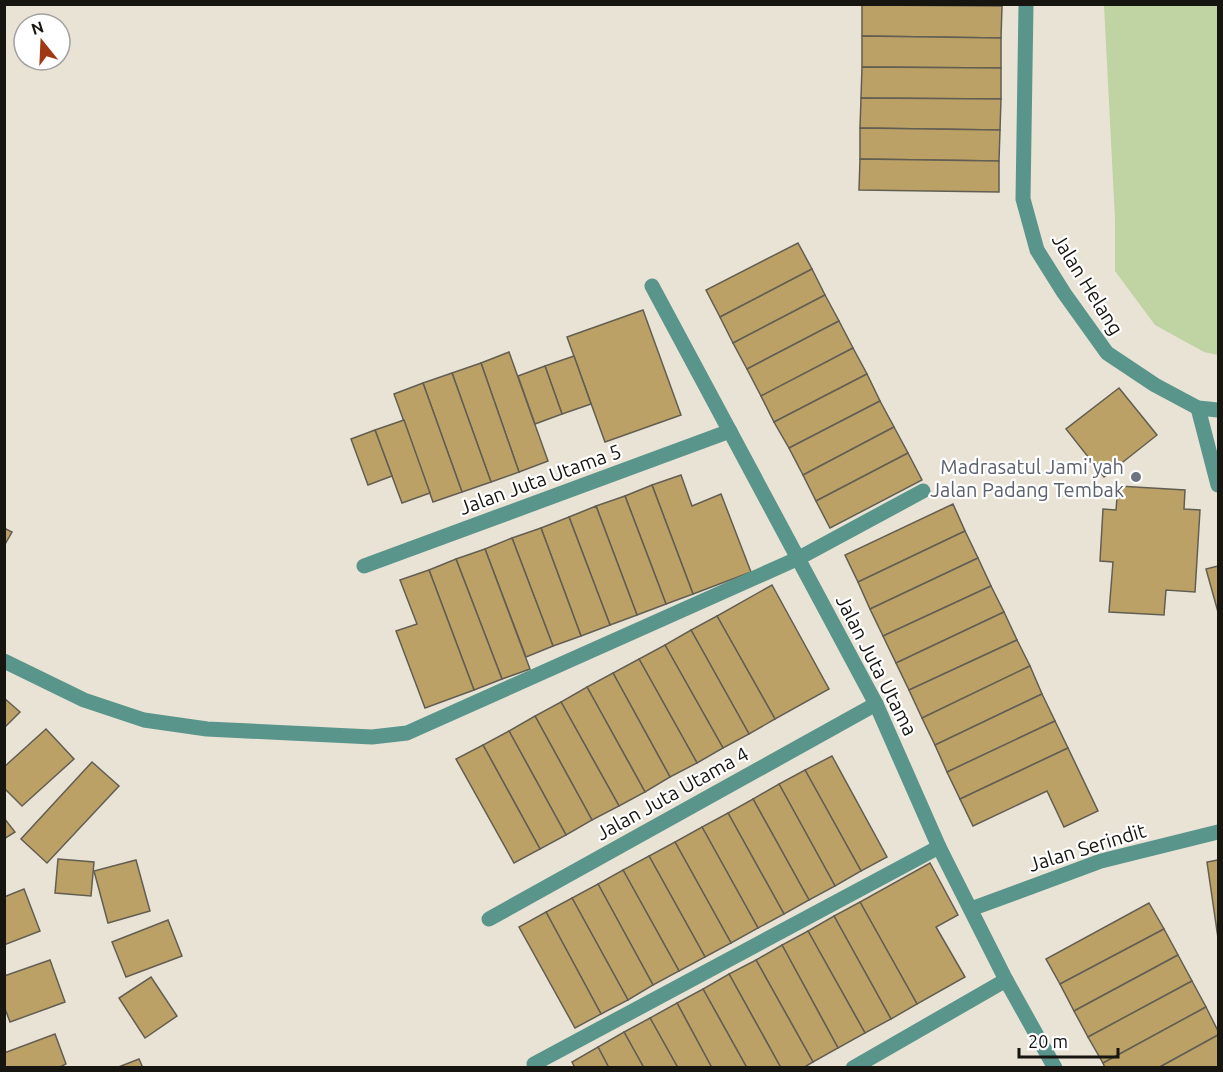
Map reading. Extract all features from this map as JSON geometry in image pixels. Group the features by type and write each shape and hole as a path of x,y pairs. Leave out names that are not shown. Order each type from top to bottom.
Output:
{"street":[{"name":"Jalan Helang","path":"1026,4 1023,199 1037,249 1064,294 1107,353 1155,385 1198,408 1218,410"},
{"name":"Jalan Juta Utama","path":"652,286 876,704 939,847 1006,980 1055,1068"},
{"path":"1198,408 1218,485"},
{"name":"Jalan Juta Utama 5","path":"364,566 730,431"},
{"path":"4,661 84,700 144,720 207,729 372,737 407,733 798,558 923,491"},
{"name":"Jalan Juta Utama 4","path":"489,919 876,704"},
{"name":"Jalan Serindit","path":"971,909 1101,861 1218,832"},
{"path":"534,1064 939,847"},
{"path":"853,1068 1006,980"}],"green space":[{"path":"1104,5 1218,5 1218,355 1204,352 1155,325 1115,271 1115,219"}],"building":[{"path":"862,4 1002,4 1002,6"},
{"path":"862,5 1002,6 1001,38 862,36"},
{"path":"862,36 1001,38 1001,68 862,67"},
{"path":"862,67 1001,68 1001,99 861,98"},
{"path":"861,98 1001,99 1000,130 860,128"},
{"path":"860,128 1000,130 999,161 860,159"},
{"path":"860,159 999,161 999,192 859,190"},
{"path":"798,243 812,269 720,317 706,290"},
{"path":"812,269 825,295 733,343 720,317"},
{"path":"825,295 839,321 747,369 733,343"},
{"path":"643,310 681,415 605,442 567,337"},
{"path":"839,321 853,348 761,396 747,369"},
{"path":"853,348 867,374 774,422 761,396"},
{"path":"509,352 548,461 519,472 481,363"},
{"path":"574,356 591,404 562,414 545,366"},
{"path":"481,363 519,472 491,482 452,373"},
{"path":"545,366 562,414 535,424 518,376"},
{"path":"452,373 491,482 462,492 423,383"},
{"path":"867,374 880,401 789,448 774,422"},
{"path":"423,383 462,492 433,502 394,394"},
{"path":"1119,388 1157,435 1104,477 1066,429"},
{"path":"880,401 894,427 803,475 789,448"},
{"path":"404,420 430,493 402,503 375,430"},
{"path":"894,427 908,453 816,501 803,475"},
{"path":"375,430 392,476 368,485 351,439"},
{"path":"908,453 922,480 830,528 816,501"},
{"path":"681,475 692,506 721,494 751,572 693,594 652,485"},
{"path":"652,485 693,594 666,604 625,496"},
{"path":"1118,486 1185,490 1184,509 1200,510 1195,592 1166,590 1164,615 1109,612 1113,562 1100,561 1103,509 1116,510"},
{"path":"625,496 666,604 637,615 596,506"},
{"path":"953,504 965,531 858,582 845,555"},
{"path":"596,506 637,615 610,625 569,517"},
{"path":"569,517 610,625 581,636 541,528"},
{"path":"4,528 12,532 4,546"},
{"path":"541,528 581,636 553,646 512,538"},
{"path":"965,531 978,558 870,609 858,582"},
{"path":"512,538 553,646 526,657 485,549"},
{"path":"485,549 530,669 502,679 456,559"},
{"path":"978,558 991,586 883,636 870,609"},
{"path":"456,559 502,679 474,690 429,570"},
{"path":"1218,566 1218,612 1206,569"},
{"path":"429,570 474,690 425,708 396,631 417,624 400,580"},
{"path":"772,585 829,689 775,719 717,616"},
{"path":"991,586 1004,612 896,663 883,636"},
{"path":"1004,612 1017,640 909,690 896,663"},
{"path":"717,616 775,719 749,734 691,630"},
{"path":"691,630 749,734 723,748 665,645"},
{"path":"1017,640 1030,666 922,718 909,690"},
{"path":"665,645 723,748 697,763 639,659"},
{"path":"639,659 697,763 670,777 613,673"},
{"path":"1030,666 1042,694 935,745 922,718"},
{"path":"613,673 670,777 645,792 587,687"},
{"path":"587,687 645,792 619,806 561,702"},
{"path":"1042,694 1055,721 947,772 935,745"},
{"path":"4,698 20,712 4,728"},
{"path":"561,702 619,806 592,820 535,716"},
{"path":"535,716 592,820 566,835 509,731"},
{"path":"1055,721 1068,748 960,799 947,772"},
{"path":"46,729 74,759 22,806 4,788 4,767"},
{"path":"509,731 566,835 540,849 483,745"},
{"path":"483,745 540,849 514,863 456,759"},
{"path":"1068,748 1098,811 1064,827 1047,791 973,826 960,799"},
{"path":"832,756 887,857 861,871 805,770"},
{"path":"92,762 119,786 47,863 21,839"},
{"path":"805,770 861,871 835,886 779,784"},
{"path":"779,784 835,886 809,900 753,799"},
{"path":"753,799 809,900 784,914 728,813"},
{"path":"728,813 784,914 758,928 702,827"},
{"path":"4,818 15,832 4,839"},
{"path":"702,827 758,928 731,943 675,842"},
{"path":"675,842 731,943 705,957 649,856"},
{"path":"649,856 705,957 679,971 623,870"},
{"path":"58,859 94,862 91,896 55,893"},
{"path":"136,860 150,911 108,923 94,871"},
{"path":"1218,860 1218,938 1207,862"},
{"path":"930,863 958,915 936,927 965,977 917,1004 860,902"},
{"path":"623,870 679,971 653,985 598,884"},
{"path":"598,884 653,985 628,1000 572,898"},
{"path":"24,889 40,931 4,945 4,897"},
{"path":"572,898 628,1000 601,1014 546,912"},
{"path":"860,902 917,1004 891,1019 834,916"},
{"path":"1149,903 1164,929 1060,984 1046,959"},
{"path":"546,912 601,1014 575,1028 519,927"},
{"path":"834,916 891,1019 865,1033 808,931"},
{"path":"168,920 182,956 126,977 112,942"},
{"path":"1164,929 1178,955 1074,1011 1060,984"},
{"path":"808,931 865,1033 838,1048 782,945"},
{"path":"782,945 838,1048 813,1062 756,960"},
{"path":"1178,955 1192,981 1088,1037 1074,1011"},
{"path":"50,960 65,1002 10,1022 4,1006 4,976"},
{"path":"756,960 813,1062 803,1068 781,1068 729,974"},
{"path":"729,974 781,1068 747,1068 703,989"},
{"path":"151,977 177,1016 145,1038 119,998"},
{"path":"1192,981 1206,1007 1103,1063 1088,1037"},
{"path":"703,989 747,1068 712,1068 677,1003"},
{"path":"677,1003 712,1068 678,1068 650,1018"},
{"path":"1206,1007 1218,1035 1158,1068 1105,1068 1103,1063"},
{"path":"650,1018 678,1068 644,1068 624,1032"},
{"path":"624,1032 644,1068 609,1068 598,1047"},
{"path":"55,1034 66,1064 58,1068 4,1068 4,1053"},
{"path":"1218,1035 1218,1068 1158,1068"},
{"path":"598,1047 609,1068 575,1068 572,1062"},
{"path":"139,1059 143,1068 116,1068"}],"place":[{"name":"Madrasatul Jami'yah Jalan Padang Tembak","path":"1136,477"}]}
